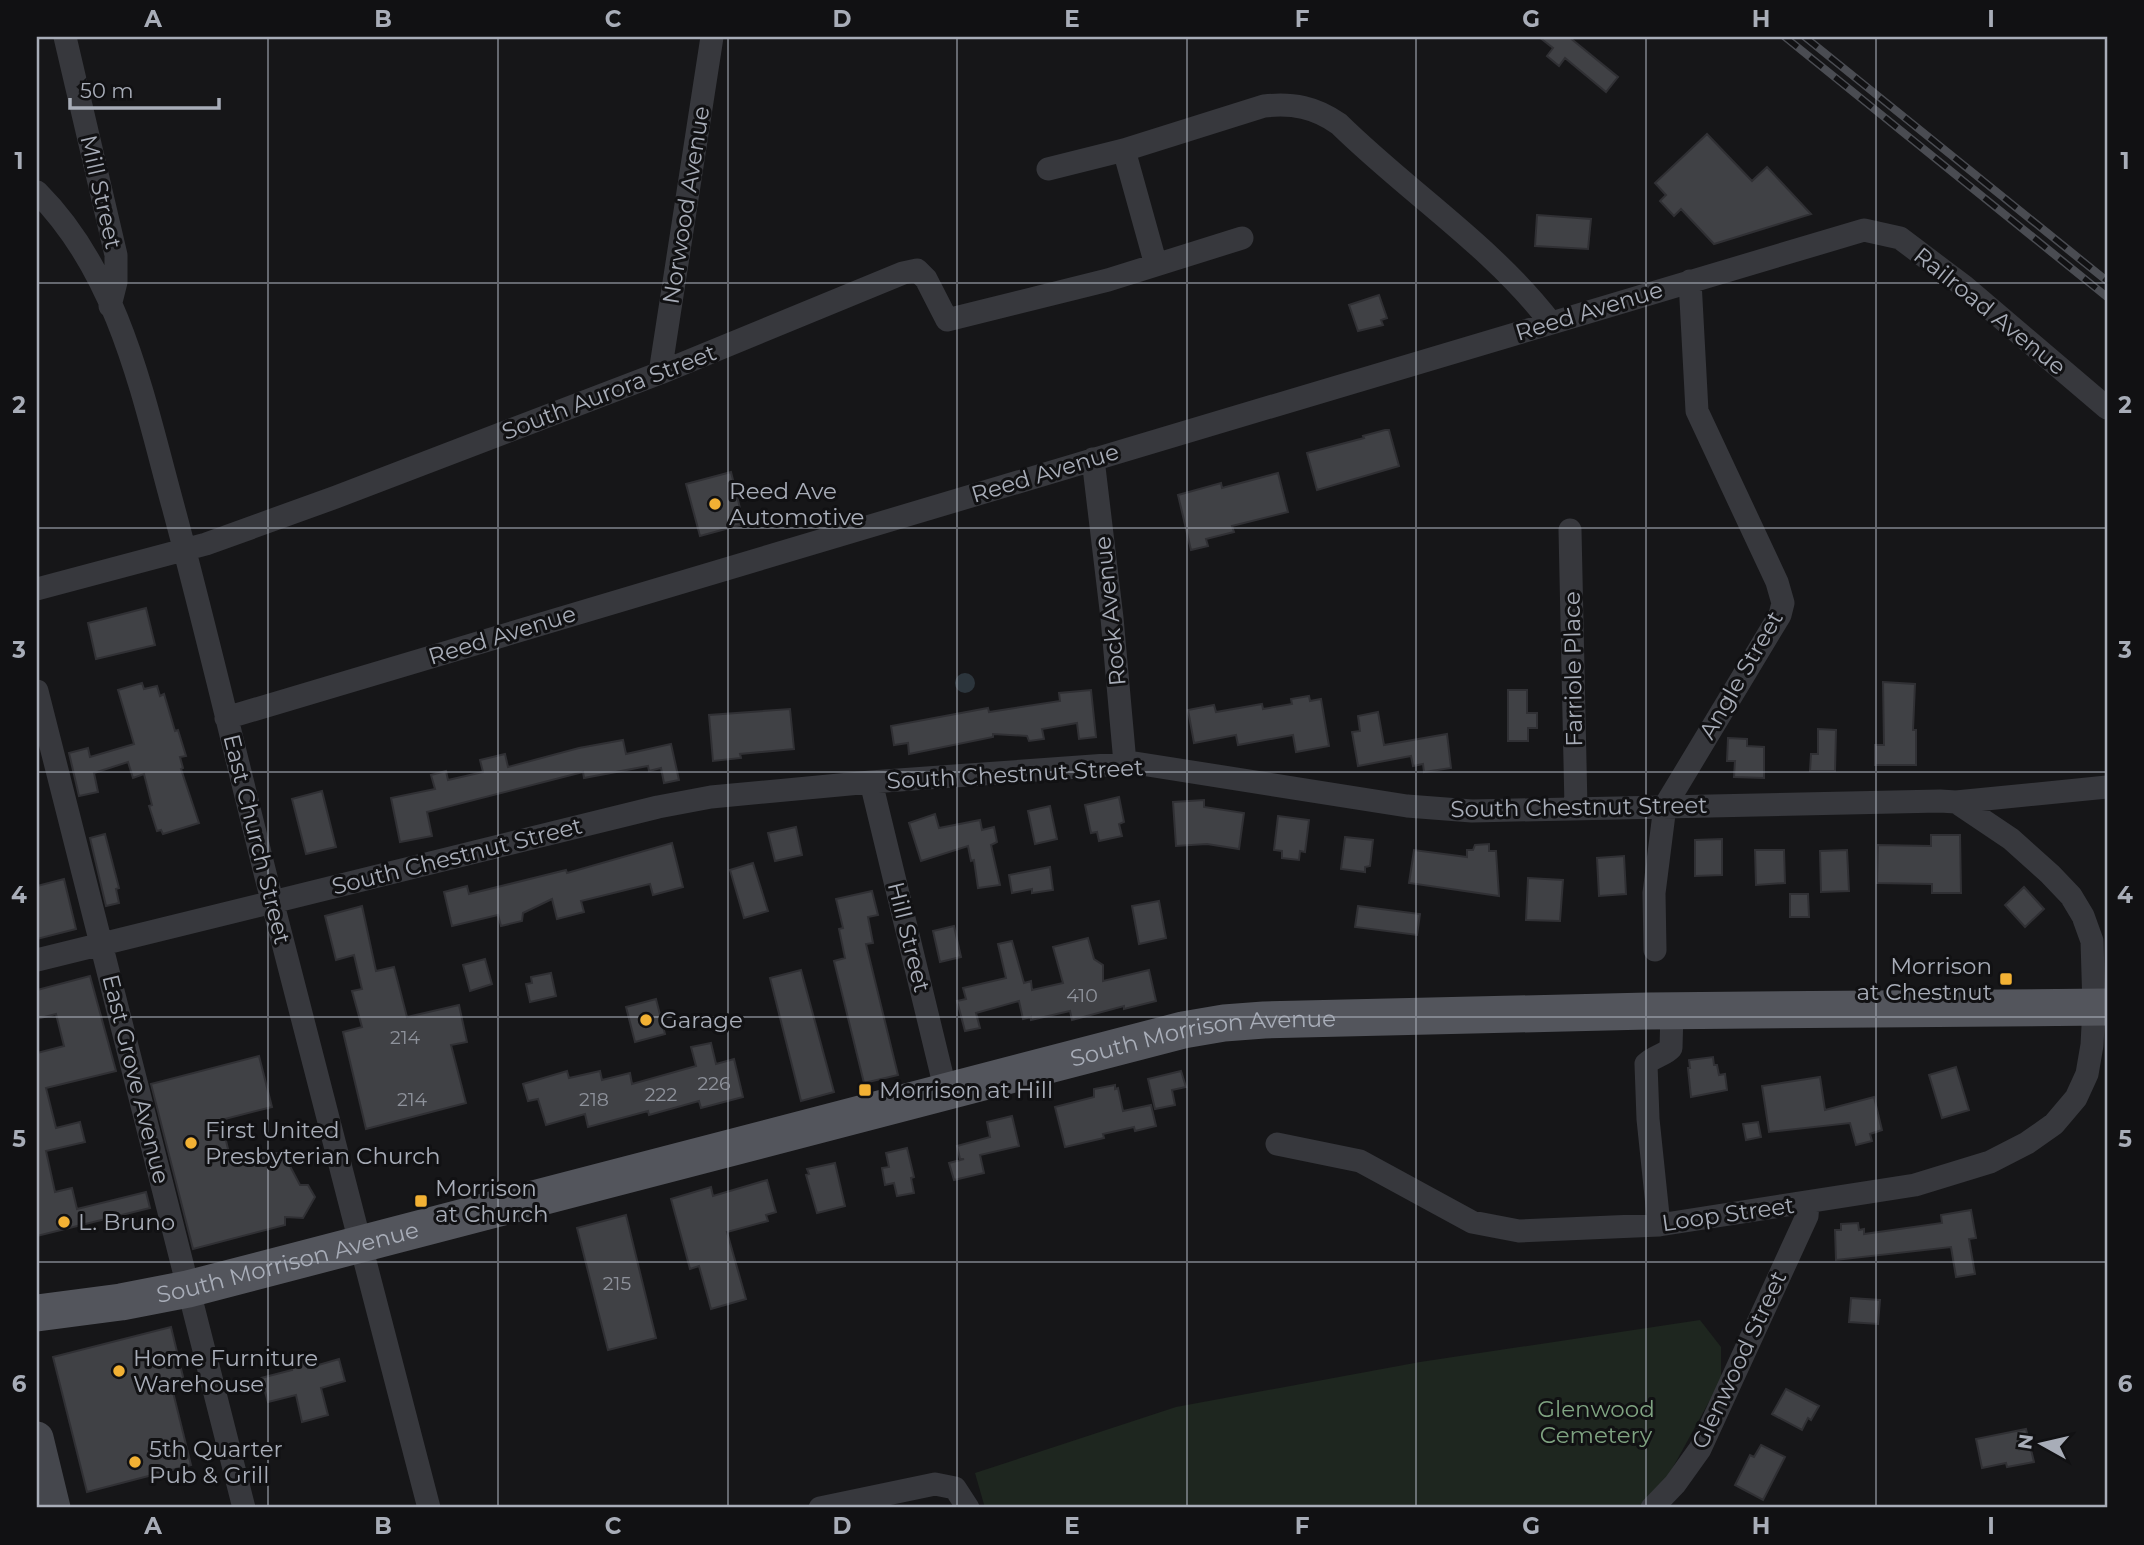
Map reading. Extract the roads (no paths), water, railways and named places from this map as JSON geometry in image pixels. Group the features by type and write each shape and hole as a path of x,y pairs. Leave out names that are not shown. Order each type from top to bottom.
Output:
{"main road":[{"name":"South Morrison Avenue","path":"37,1313 121,1302 188,1289 1183,1030 1224,1023 1672,1011 2101,1007"},
{"path":"37,1437 54,1508"}],"street":[{"name":"Mill Street","path":"65,37 116,255 116,282 110,306"},
{"name":"Norwood Avenue","path":"660,373 712,37"},
{"path":"1048,170 1124,150 1264,106 1304,106 1332,119 1487,255 1525,291 1552,323"},
{"path":"1124,150 1156,265"},
{"name":"East Church Street","path":"37,192 73,233 95,269 134,363 185,550 272,902 429,1508"},
{"name":"Reed Avenue","path":"226,718 1864,230"},
{"name":"Railroad Avenue","path":"1864,230 1900,238 1965,287 2107,408"},
{"name":"South Aurora Street","path":"37,589 185,550 337,497 660,373 903,273 917,270 926,279 947,320 1108,280 1242,238"},
{"name":"Angle Street","path":"1655,950 1654,893 1665,806 1780,615 1783,603 1777,582 1697,411 1690,281"},
{"name":"Rock Avenue","path":"1093,459 1112,618 1125,763"},
{"name":"Farriole Place","path":"1570,530 1576,808"},
{"name":"East Grove Avenue","path":"37,691 244,1508"},
{"name":"South Chestnut Street","path":"37,960 658,807 711,797 871,782 1135,762 1407,806 1472,811 1940,800 1956,802 2107,787"},
{"name":"Hill Street","path":"871,782 946,1092"},
{"path":"1956,802 2011,839 2071,896 2083,916 2092,941 2101,1007"},
{"name":"Loop Street","path":"1277,1144 1360,1161 1472,1222 1519,1231 1659,1225 1808,1203 1915,1185 1990,1162 2027,1143 2054,1124 2077,1098 2087,1074 2101,1007"},
{"path":"1659,1225 1648,1119 1646,1064 1654,1056 1668,1052 1671,1048 1672,1011"},
{"name":"Glenwood Street","path":"1652,1508 1675,1484 1700,1449 1807,1216 1808,1203"},
{"path":"820,1508 935,1484 955,1488 968,1508"}],"railway":[{"path":"1785,37 2107,297"},
{"path":"1805,37 2107,281"}],"place":[{"name":"Reed Ave Automotive","path":"715,504"},
{"name":"Morrison at Chestnut","path":"2006,979"},
{"name":"Garage","path":"646,1020"},
{"name":"Morrison at Hill","path":"865,1090"},
{"name":"First United Presbyterian Church","path":"191,1143"},
{"name":"Morrison at Church","path":"421,1201"},
{"name":"L. Bruno","path":"64,1222"},
{"name":"Home Furniture Warehouse","path":"119,1371"},
{"name":"5th Quarter Pub & Grill","path":"135,1462"}],"park label":[{"name":"Glenwood Cemetery","path":"1596,1422"}]}
